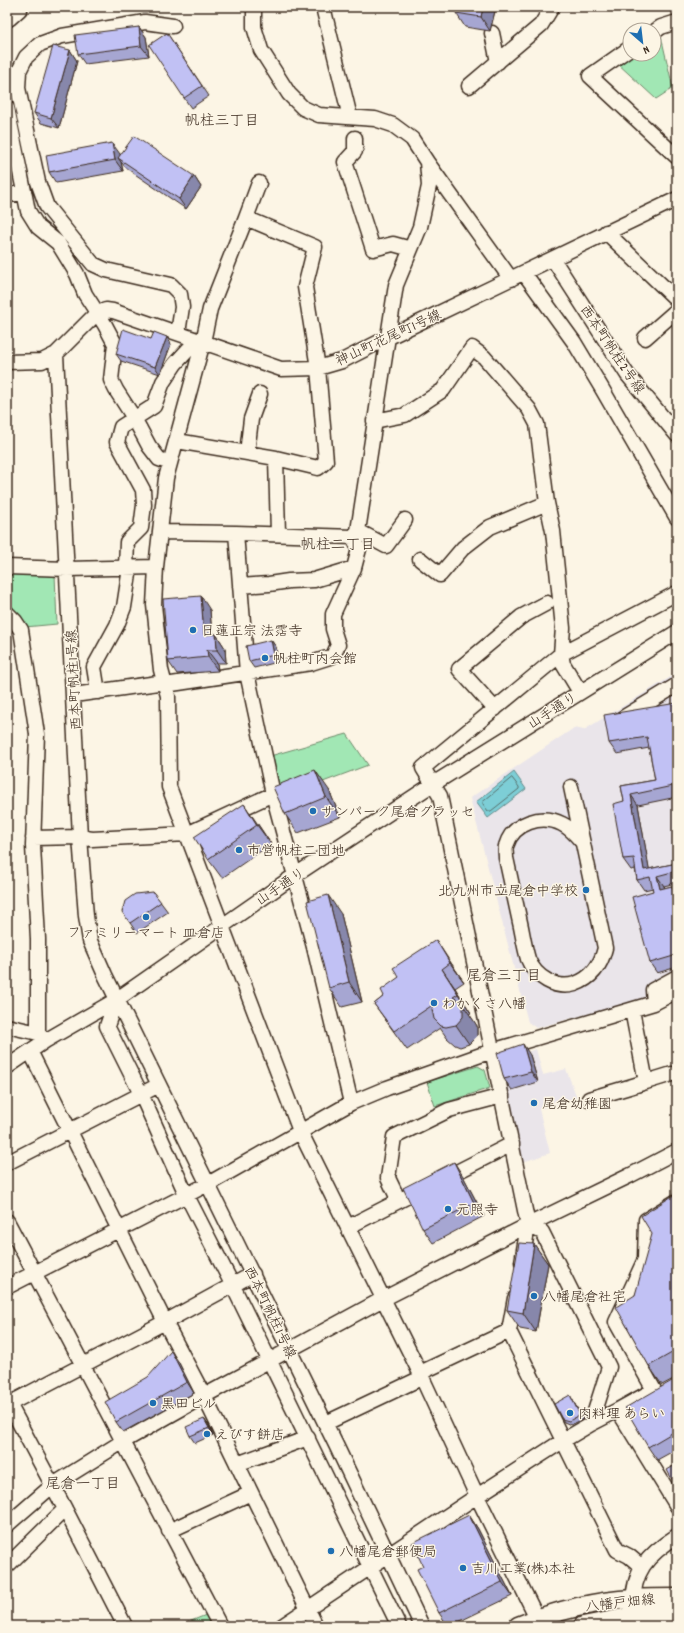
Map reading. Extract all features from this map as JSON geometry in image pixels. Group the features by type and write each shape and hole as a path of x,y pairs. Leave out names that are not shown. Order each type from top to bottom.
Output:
{"highway":[{"path":"7,16 17,7"}],"main road":[{"name":"八幡戸畑線","path":"518,1626 537,1618 582,1606 633,1598 677,1598"},
{"name":"八幡戸畑線","path":"583,1626 634,1616 677,1615"}],"street":[{"path":"254,7 254,27 261,50 289,94 303,108 319,115 375,119 393,125 412,139 511,279"},
{"path":"323,7 350,117"},
{"path":"469,86 541,25 552,7"},
{"path":"173,26 145,22 62,36 40,44 26,57 19,71 18,88 38,182 46,207 92,264 106,270 172,285 180,294 182,307 178,333"},
{"path":"662,27 677,22"},
{"path":"492,33 498,62"},
{"path":"622,54 590,76 677,157"},
{"path":"7,108 28,211 38,227 58,243 77,274 85,294 115,344 111,380 149,446 159,459 170,463"},
{"path":"355,138 355,152 345,162 373,249 393,244 411,249"},
{"path":"74,695 247,673 311,662 333,656 338,645 333,629 333,614 354,568 358,549 355,534 389,337 396,285 420,227 429,186 428,162"},
{"path":"259,183 210,309 200,341 177,441 166,478 156,567 154,605 161,670 168,696 169,787 300,1131 537,1618"},
{"path":"7,195 24,193"},
{"name":"神山町花尾町1号線","path":"97,313 106,310 114,310 281,370 318,368 342,361 389,337 554,259 606,232 676,201"},
{"path":"177,441 276,458 318,468 326,461 318,368 305,287 315,247 246,218"},
{"path":"606,232 677,300"},
{"name":"西本町帆柱2号線","path":"554,259 627,374 677,435"},
{"path":"524,273 578,348 677,518"},
{"path":"645,338 677,310"},
{"path":"7,362 42,361 56,354 97,313"},
{"path":"98,692 94,667 117,625 124,607 128,568 127,542 140,528 144,505 143,490 117,442 121,427 154,406 163,382 175,364 200,341"},
{"path":"374,421 405,415 443,390 472,348 484,356 529,409 537,424 547,503 553,531 563,628 561,654 563,664 580,692"},
{"name":"西本町帆柱1号線","path":"56,354 80,837 86,916 90,941 116,1000 126,1016 253,1274 288,1350 326,1423 422,1626"},
{"path":"247,453 251,418 260,394"},
{"path":"276,458 278,534"},
{"path":"420,559 440,575 463,548 490,527 547,503"},
{"path":"160,532 355,534 386,546 405,520"},
{"path":"236,533 247,673 273,794 314,948 351,1103"},
{"path":"7,567 67,569 156,567"},
{"path":"240,586 314,580 354,568"},
{"path":"642,1567 629,1556 617,1550 509,1331 528,1225 440,796 423,768 561,654 677,594"},
{"path":"495,710 459,668 521,617 546,603"},
{"path":"7,613 21,630 37,734 33,838 41,1037 7,1026"},
{"name":"山手通り","path":"7,1067 30,1051 41,1037 116,1000 294,876 433,784 677,632"},
{"path":"663,710 621,719 677,685"},
{"path":"571,787 583,843 605,948 602,960 595,971 575,984 561,985 540,977 528,960 506,858 506,846 511,836 519,828 529,821 540,819 551,820 563,824 583,843"},
{"path":"33,838 80,837 92,839 187,834 273,794"},
{"path":"654,1003 653,990 677,977"},
{"path":"7,1287 208,1184 351,1103 386,1088 492,1051 654,1003 677,991"},
{"name":"西本町帆柱1号線","path":"116,1000 107,1026 141,1094 186,1194 308,1438 399,1626"},
{"path":"632,1010 646,1082"},
{"path":"30,1051 165,1322 204,1396 316,1626"},
{"path":"590,1099 672,1074"},
{"path":"7,1163 159,1085"},
{"path":"399,1201 388,1178 394,1137 448,1110 502,1096"},
{"path":"348,1227 512,1144"},
{"path":"7,1525 53,1485 122,1442 204,1396 383,1299 528,1225 629,1176 677,1150"},
{"path":"282,1626 564,1440 654,1390 616,1322 645,1259 646,1220 677,1201"},
{"path":"7,1221 220,1626"},
{"path":"528,1225 542,1232 609,1367 591,1424"},
{"path":"125,1626 53,1485 8,1403 82,1366 253,1274"},
{"path":"326,1423 509,1331"},
{"path":"618,1410 677,1506"},
{"path":"237,1464 308,1438"},
{"path":"316,1455 336,1444"},
{"path":"169,1530 251,1493"},
{"path":"7,1566 65,1509"},
{"path":"634,1616 633,1598 635,1583 642,1567 656,1550 677,1536"}],"shaded area":[{"name":"北九州市立尾倉中学校","path":"677,673 677,983 646,998 536,1028 528,1022 470,798 574,728 584,730"},
{"name":"尾倉幼稚園","path":"536,1049 543,1075 566,1069 577,1098 539,1109 550,1153 523,1162 500,1060"}],"green space":[{"path":"662,41 673,88 656,99 616,62 622,59 622,62 662,62"},
{"path":"7,574 55,574 57,624 25,627 7,607"},
{"path":"347,734 368,765 278,799 270,756"},
{"path":"478,1066 485,1070 490,1088 435,1106 427,1082"},
{"path":"206,1615 213,1626 171,1626 186,1623"}],"water":[{"path":"514,772 526,789 488,818 476,802"}],"building":[{"path":"457,7 483,7 481,17 456,13"},
{"path":"139,27 141,46 78,54 75,35"},
{"path":"167,33 202,86 184,98 149,45"},
{"path":"53,46 70,50 51,118 34,113"},
{"path":"134,136 194,176 179,199 118,158"},
{"path":"112,143 115,160 49,172 46,155"},
{"path":"123,329 151,339 154,332 167,337 155,367 116,354"},
{"name":"日蓮正宗 法霑寺","path":"201,596 204,635 216,634 217,650 207,650 208,657 168,661 163,599"},
{"path":"271,640 274,655 249,661 246,646"},
{"path":"677,703 677,785 631,795 644,870 677,863 677,890 672,872 657,876 660,889 672,886 677,905 677,955 650,963 632,897 653,891 650,877 637,880 634,858 623,859 613,804 624,801 621,786 655,780 647,737 609,743 604,715"},
{"path":"315,770 326,797 285,814 273,787"},
{"path":"244,804 257,825 208,859 194,837"},
{"path":"153,892 161,902 130,923 122,912 125,901 135,894"},
{"path":"328,895 349,982 329,988 307,901"},
{"path":"436,940 450,963 442,969 458,994 453,997 461,1002 463,1007 463,1017 456,1025 446,1027 441,1026 434,1019 432,1009 434,1004 394,1031 374,1004 384,996 381,990 399,977 393,968"},
{"path":"523,1044 531,1072 504,1079 497,1053"},
{"name":"元照寺","path":"454,1162 474,1203 423,1229 403,1188"},
{"path":"677,1193 677,1350 649,1366 616,1307 635,1295 652,1234 641,1216"},
{"path":"519,1243 534,1244 523,1313 507,1310"},
{"path":"171,1351 187,1382 116,1422 105,1402 148,1377"},
{"path":"677,1378 677,1430 648,1447 625,1408"},
{"name":"肉料理 あらい","path":"570,1395 580,1415 569,1421 562,1419 554,1404"},
{"path":"204,1419 209,1428 190,1436 186,1427"},
{"path":"677,1464 677,1489 667,1470"},
{"name":"吉川工業(株)本社","path":"469,1515 502,1582 439,1613 417,1569 423,1566 412,1543"}],"place":[{"name":"日蓮正宗 法霑寺","path":"193,630"},
{"name":"帆柱町内会館","path":"265,658"},
{"name":"サンパーク尾倉グラッセ","path":"313,811"},
{"name":"市営帆柱二団地","path":"239,850"},
{"name":"北九州市立尾倉中学校","path":"586,890"},
{"name":"ファミリーマート 皿倉店","path":"146,917"},
{"name":"わかくさ八幡","path":"434,1003"},
{"name":"尾倉幼稚園","path":"534,1103"},
{"name":"元照寺","path":"448,1209"},
{"name":"八幡尾倉社宅","path":"534,1296"},
{"name":"黒田ビル","path":"153,1403"},
{"name":"肉料理 あらい","path":"570,1413"},
{"name":"えびす餅店","path":"207,1434"},
{"name":"八幡尾倉郵便局","path":"331,1551"},
{"name":"吉川工業(株)本社","path":"463,1568"}],"district":[{"name":"帆柱三丁目","path":"222,120"},
{"name":"帆柱二丁目","path":"338,544"},
{"name":"尾倉三丁目","path":"504,975"},
{"name":"尾倉一丁目","path":"83,1483"}]}
